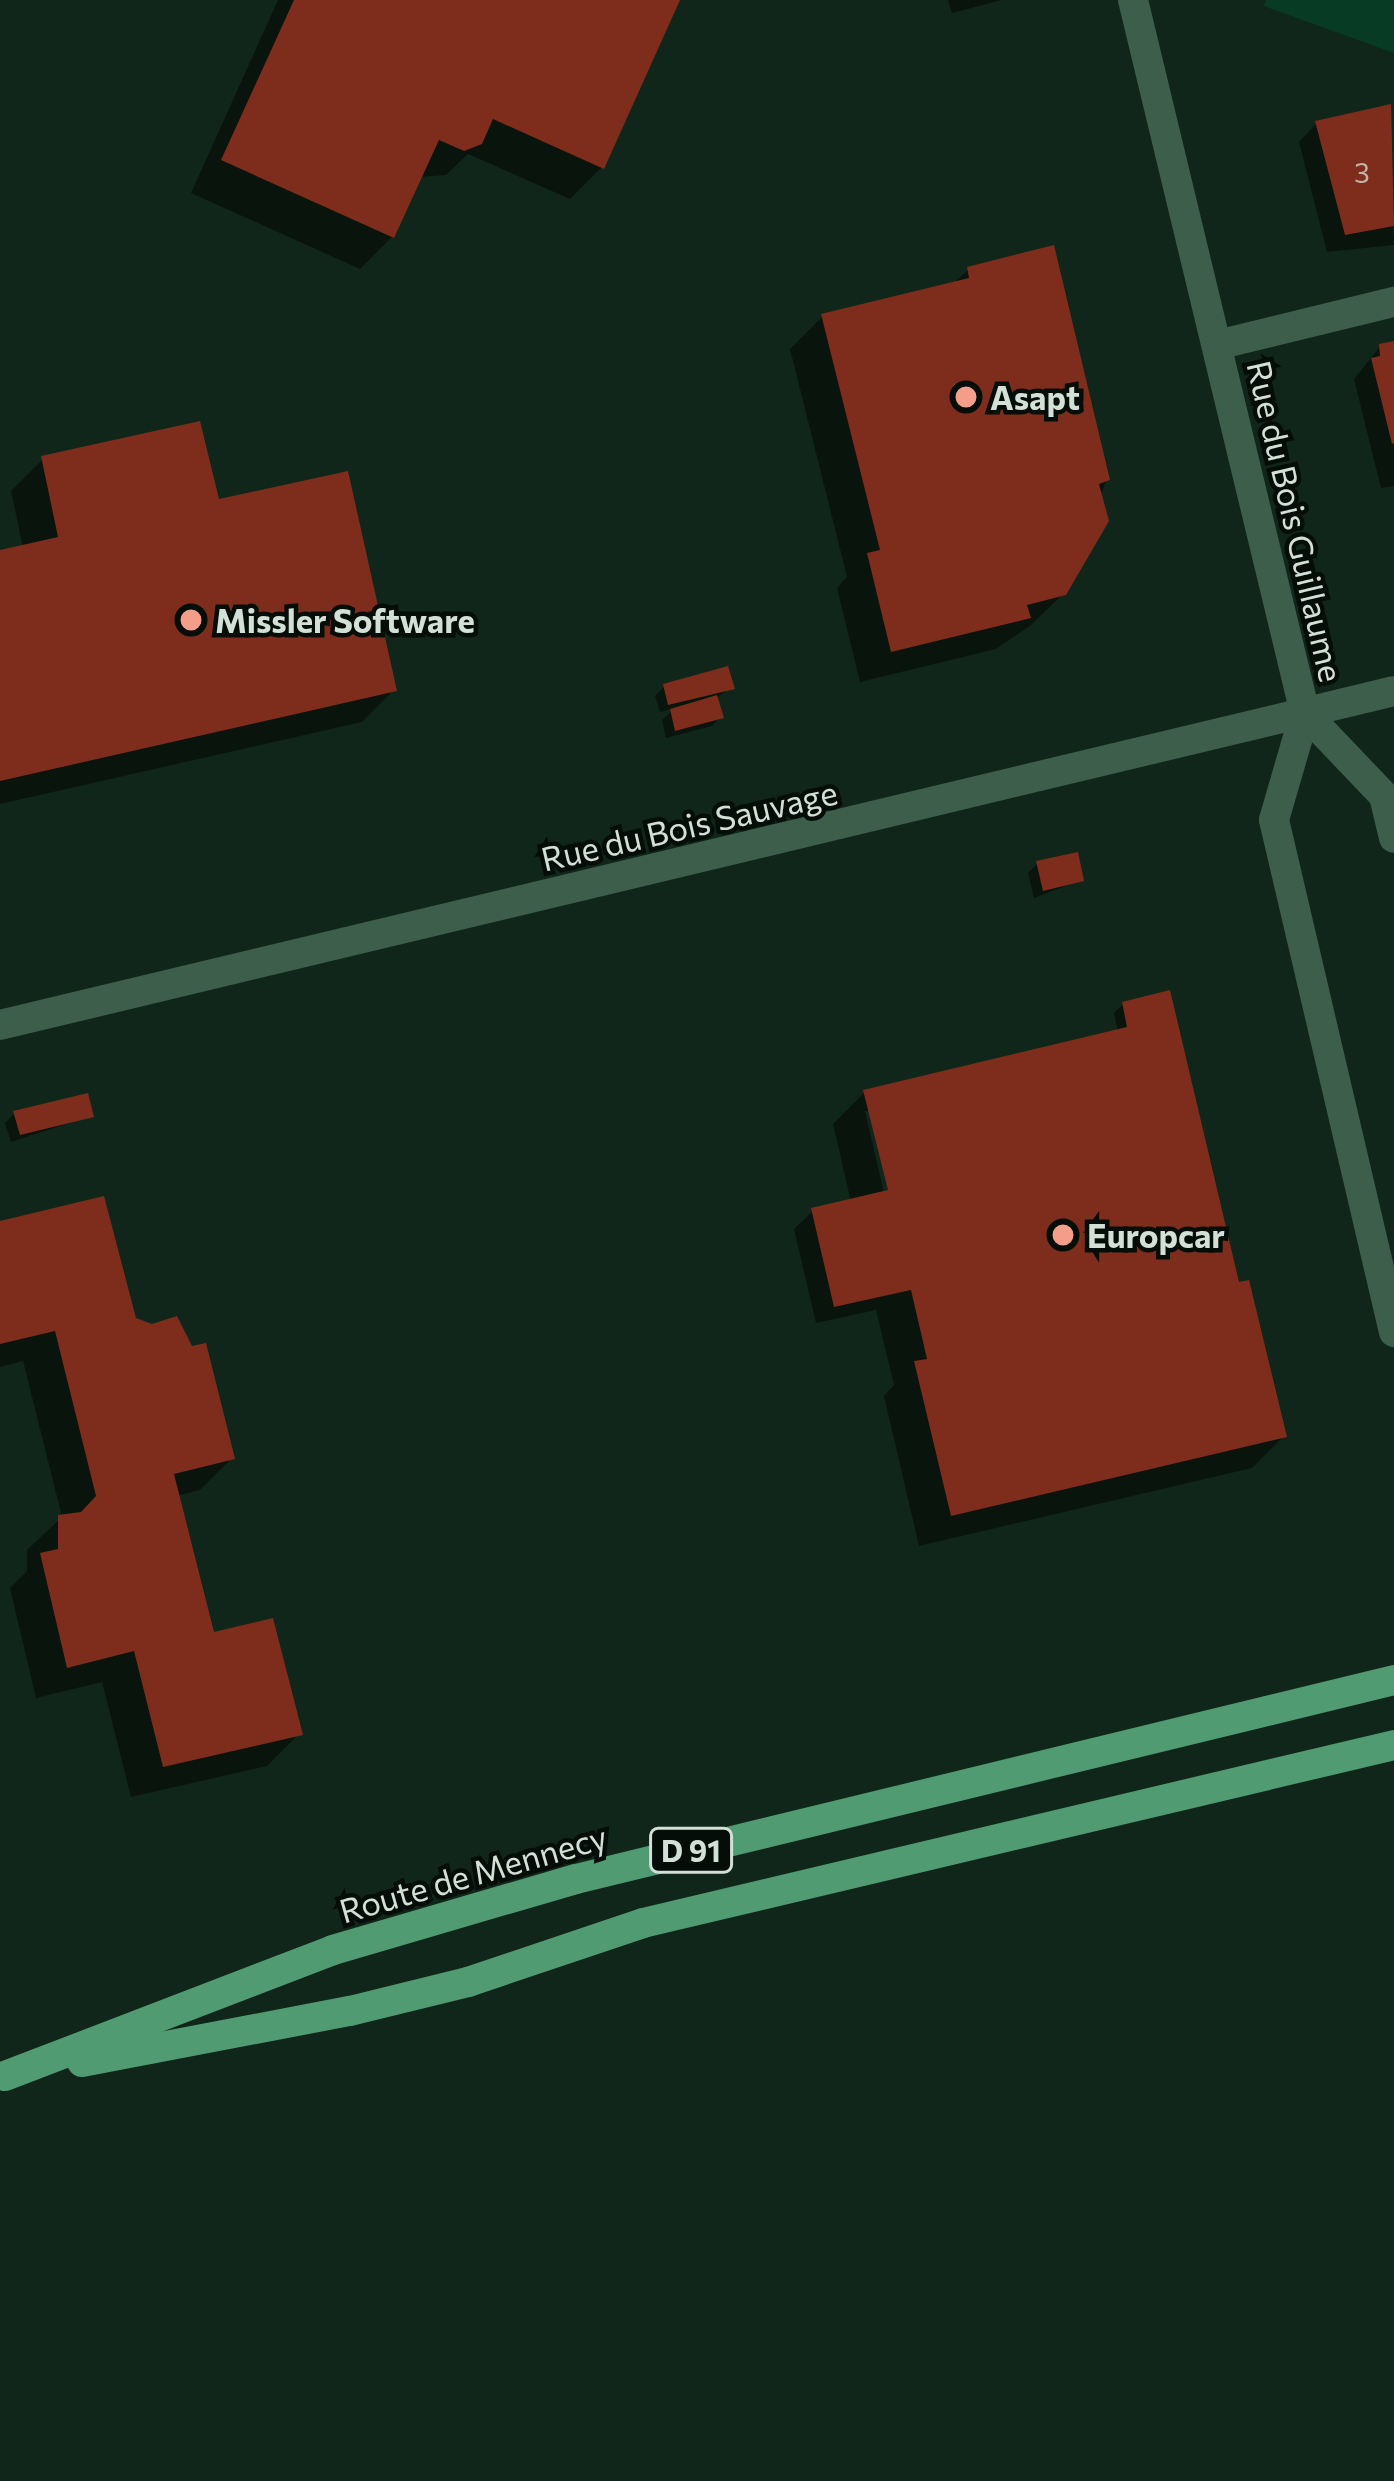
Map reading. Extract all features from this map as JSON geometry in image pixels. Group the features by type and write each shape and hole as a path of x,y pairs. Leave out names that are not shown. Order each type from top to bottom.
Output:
{"main road":[{"name":"Route de Mennecy","path":"2,2077 333,1950 554,1885 1394,1680"},
{"name":"Route de Mennecy","path":"2,2077 369,2006 643,1922 1394,1745"}],"street":[{"name":"Rue du Bois Guillaume","path":"1133,0 1305,713 1274,820 1394,1333"},
{"name":"Rue du Bois Guillaume","path":"1217,345 1394,302"},
{"name":"Rue du Bois Sauvage","path":"0,1025 1394,691"},
{"name":"Rue du Bois Guillaume","path":"1305,713 1384,796 1394,838"}],"green space":[{"path":"1266,0 1394,0 1394,53 1264,6"}],"building":[{"path":"294,0 680,0 604,169 493,119 482,144 464,151 439,140 394,238 221,160"},
{"path":"1391,104 1394,226 1345,235 1315,121"},
{"name":"Asapt","path":"1054,245 1110,480 1099,484 1109,521 1066,595 1027,605 1031,618 891,652 867,553 880,550 821,314 969,278 967,267"},
{"path":"1394,341 1392,444 1371,358 1380,356 1379,344"},
{"name":"Missler Software","path":"200,421 219,499 348,471 397,691 0,781 0,550 58,537 41,456"},
{"path":"728,666 735,689 668,705 663,684"},
{"path":"717,695 724,718 675,731 670,709"},
{"path":"1078,852 1084,881 1043,891 1036,861"},
{"name":"Europcar","path":"1170,990 1239,1282 1249,1280 1287,1437 951,1516 914,1361 927,1359 911,1290 834,1307 811,1208 888,1190 863,1090 1127,1027 1122,1002"},
{"path":"88,1093 94,1117 20,1135 13,1111"},
{"path":"104,1196 136,1318 152,1324 177,1316 192,1346 206,1343 235,1459 174,1474 214,1632 273,1618 303,1735 163,1767 134,1651 67,1668 40,1553 58,1549 58,1515 81,1512 96,1496 55,1331 0,1344 0,1221"}],"place":[{"name":"Asapt","path":"966,397"},
{"name":"Missler Software","path":"191,620"},
{"name":"Europcar","path":"1063,1235"}]}
